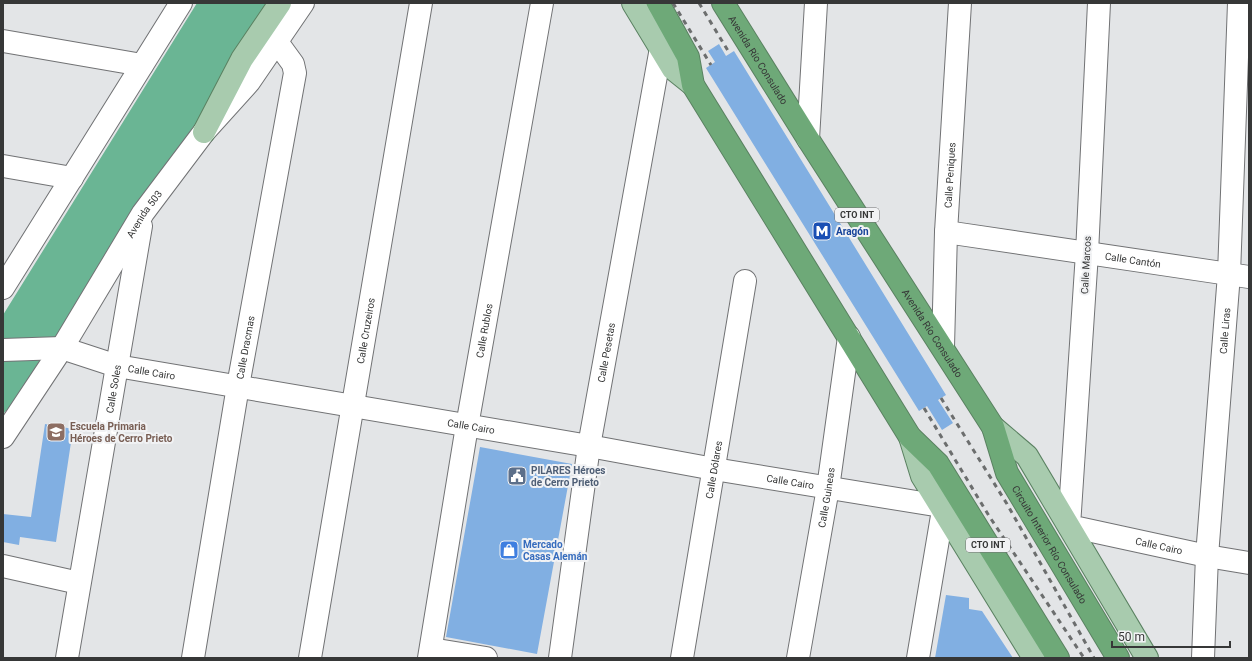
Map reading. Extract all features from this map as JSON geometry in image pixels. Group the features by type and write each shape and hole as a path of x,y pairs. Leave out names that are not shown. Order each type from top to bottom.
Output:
{"highway":[{"name":"CTO INT","path":"658,3 688,57 693,86 850,337 910,437 938,464 1058,658"},
{"name":"Avenida Río Consulado","path":"723,3 808,139 943,346 993,427"},
{"name":"Circuito Interior Río Consulado","path":"993,427 1006,474 1118,658"}],"main road":[{"path":"204,132 242,59 280,3"},
{"name":"CTO INT","path":"633,3 673,69 693,86"},
{"name":"Avenida Río Consulado","path":"993,427 1026,456 1147,658"},
{"name":"CTO INT","path":"910,437 922,476 1034,658"}],"street":[{"path":"3,288 10,263 72,178 180,3"},
{"name":"Avenida 503","path":"3,437 62,348 143,213 204,132 249,82 303,3"},
{"name":"Calle Cruzeiros","path":"310,658 421,3"},
{"name":"Calle Rublos","path":"430,653 467,426 542,3"},
{"path":"808,139 816,3"},
{"name":"Calle Peniques","path":"943,346 946,232 960,3"},
{"name":"Calle Marcos","path":"1069,526 1087,253 1099,3"},
{"name":"Calle Liras","path":"1203,658 1207,556 1239,275 1239,3"},
{"path":"3,41 142,65"},
{"name":"Calle Dracmas","path":"192,658 238,386 295,73 293,64 277,42"},
{"name":"Calle Pesetas","path":"560,658 589,446 660,48"},
{"path":"3,166 72,178"},
{"name":"Calle Soles","path":"67,658 78,583 143,213"},
{"name":"Calle Cantón","path":"946,232 1239,275"},
{"name":"Calle Dólares","path":"682,658 745,281"},
{"name":"Calle Guineas","path":"798,658 828,488 850,337"},
{"name":"Calle Cairo","path":"3,350 62,348 117,366 589,446 942,508"},
{"path":"918,658 942,508"},
{"name":"Calle Cairo","path":"1069,526 1249,564"},
{"path":"3,566 78,583"},
{"path":"430,653 486,658"}],"green space":[{"path":"197,3 274,3 55,339 3,341 3,315"},
{"path":"47,354 11,406 3,414 3,358"}],"building":[{"path":"719,44 726,56 734,51 946,395 938,400 953,423 942,430 927,406 919,411 706,68 715,62 708,51"},
{"path":"45,424 73,429 56,542 20,537 19,545 3,542 3,514 31,517"},
{"name":"Mercado Casas Alemán","path":"480,447 572,464 537,654 446,637"},
{"path":"946,595 969,598 969,609 982,611 1013,658 935,658"}],"railway":[{"path":"673,3 711,65"},
{"path":"699,3 730,54"},
{"path":"941,398 1007,504 1094,658"},
{"path":"924,408 989,516 1084,658"}],"place":[{"name":"Aragón","path":"822,231"},
{"name":"Escuela Primaria Héroes de Cerro Prieto","path":"56,432"},
{"name":"PILARES Héroes de Cerro Prieto","path":"517,476"},
{"name":"Mercado Casas Alemán","path":"509,550"}]}
